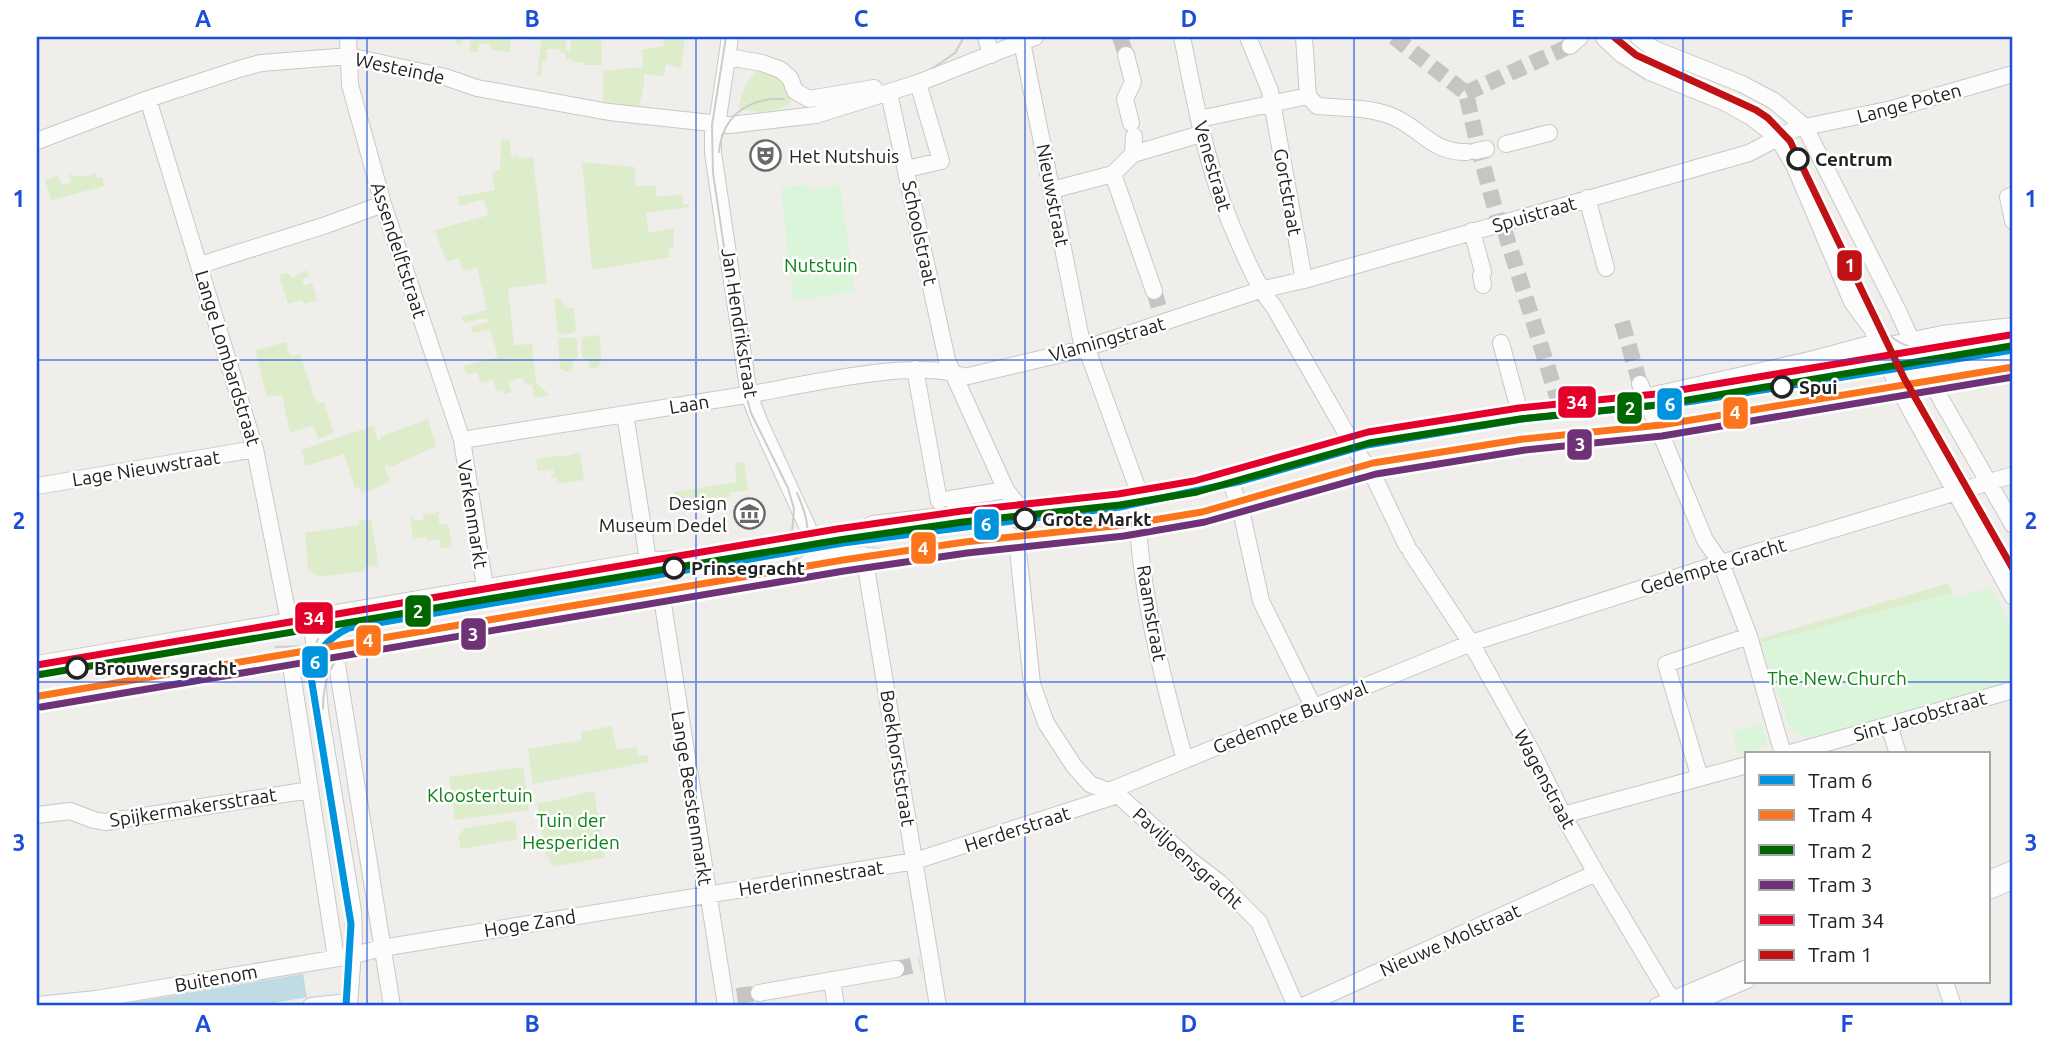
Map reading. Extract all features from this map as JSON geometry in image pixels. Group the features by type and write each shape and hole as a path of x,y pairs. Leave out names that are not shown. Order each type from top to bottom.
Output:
{"street":[{"name":"Assendelftstraat","path":"348,37 350,85 383,204 462,440"},
{"name":"Jan Hendrikstraat","path":"730,37 724,125 713,134 749,395 801,510 812,541 813,559"},
{"path":"986,37 991,55"},
{"name":"Venestraat","path":"1182,37 1200,126 1222,207 1252,293"},
{"name":"Gortstraat","path":"1248,37 1270,91 1304,279"},
{"path":"1304,37 1308,96 1317,106 1387,114 1401,120 1439,148 1451,152 1476,151"},
{"path":"1603,37 1620,54 1650,72 1724,102 1751,117 1778,138 1795,167 1856,303 2013,597"},
{"path":"1638,37 1654,49 1742,84 1774,101 1805,127 1927,375 2013,525"},
{"path":"728,57 762,63 781,70 790,78 795,91 809,99 918,83 1028,40"},
{"name":"Nieuwstraat","path":"1028,40 1052,190 1083,349"},
{"path":"1125,55 1133,82 1125,100 1133,129 1133,154"},
{"name":"Westeinde","path":"37,141 148,99 261,63 349,57 445,77 477,88 609,112 724,125 816,115 918,83"},
{"name":"Lange Poten","path":"1805,127 1892,109 2013,74"},
{"path":"906,169 941,161 918,83"},
{"name":"Schoolstraat","path":"889,93 947,360 953,371"},
{"path":"1052,190 1113,174 1133,154 1200,126 1308,96"},
{"name":"Lange Lombardstraat","path":"148,99 255,449 289,621"},
{"name":"Spuistraat","path":"1252,293 1749,153 1805,127"},
{"path":"1506,144 1549,133"},
{"path":"1113,174 1154,291"},
{"path":"2013,195 2008,197 2013,221"},
{"path":"1587,198 1606,268"},
{"path":"200,265 383,204"},
{"path":"1472,231 1483,272 1483,285"},
{"name":"Wagenstraat","path":"1252,293 1274,307 1357,452 1373,475 1409,549 1471,643 1534,754 1563,815 1596,873 1679,1004"},
{"name":"Vlamingstraat","path":"953,371 964,377 1083,349 1163,320 1252,293"},
{"path":"1784,752 1749,636 1721,563 1705,540 1647,396 1793,369 1879,344 2013,326"},
{"path":"1500,343 1517,402"},
{"name":"Raamstraat","path":"1083,349 1088,352 1137,487 1136,509 1148,603 1185,760"},
{"path":"1895,379 1927,375 1976,363 2013,362"},
{"path":"946,503 915,369 953,371 1006,489 1020,508 1020,534"},
{"name":"Laan","path":"462,440 915,369"},
{"path":"625,414 648,560"},
{"name":"Varkenmarkt","path":"462,440 484,582"},
{"name":"Lage Nieuwstraat","path":"37,486 255,449"},
{"path":"1955,492 2013,475"},
{"path":"1233,488 1242,515 1261,601 1314,708"},
{"path":"836,545 873,524 1006,489"},
{"name":"Gedempte Gracht","path":"1471,643 1955,492"},
{"path":"946,503 1020,534"},
{"path":"37,700 662,602 774,579 797,572 813,559 828,554 903,558 1020,534"},
{"name":"Paviljoensgracht","path":"1020,534 1018,550 1032,684 1046,723 1074,766 1090,784 1113,793 1220,883 1259,922 1296,1006"},
{"path":"37,664 312,617 484,582 648,560 695,559 812,541"},
{"name":"Boekhorststraat","path":"864,555 915,861 925,963 938,1006"},
{"name":"Lange Beestenmarkt","path":"662,602 707,894 729,1000"},
{"path":"312,617 335,652 392,1006"},
{"path":"311,1006 349,1001 353,911 320,712 312,617"},
{"path":"1700,778 1666,664 1749,636"},
{"name":"Gedempte Burgwal","path":"1113,793 1185,760 1471,643"},
{"path":"290,660 336,958"},
{"name":"Sint Jacobstraat","path":"1792,752 2013,690"},
{"path":"1889,724 1897,749"},
{"path":"1563,815 1745,766"},
{"path":"339,829 356,788"},
{"name":"Spijkermakersstraat","path":"37,815 70,811 105,822 310,790"},
{"name":"Herderstraat","path":"915,861 1113,793"},
{"name":"Herderinnestraat","path":"707,894 915,861"},
{"path":"1990,879 2013,869"},
{"name":"Nieuwe Molstraat","path":"1303,1006 1596,873"},
{"path":"1990,891 2013,881"},
{"name":"Hoge Zand","path":"352,963 382,948 707,894"},
{"name":"Buitenom","path":"37,1005 96,999 336,958 352,963"},
{"path":"759,993 896,968"},
{"path":"1679,1004 1745,969"},
{"path":"832,980 836,1006"},
{"path":"1657,1006 1679,1004 1745,981"},
{"path":"1946,984 1953,1006"}],"green space":[{"path":"457,37 464,37 462,45 455,44"},
{"path":"464,37 510,37 510,52 493,50 488,44 479,43 478,52 469,51 471,38"},
{"path":"529,37 565,39 567,51 571,51 570,38 601,37 602,65 571,62 559,49 547,49 547,61 542,61 541,76 537,76 541,41"},
{"path":"663,37 685,37 681,68 666,64 664,76 644,74 639,109 603,101 603,71 643,67 642,50 664,46"},
{"path":"762,66 787,87 790,104 764,112 744,110 739,107 746,84"},
{"path":"510,139 511,157 516,156 516,149 518,158 533,157 547,283 508,288 514,345 532,344 536,383 549,394 535,398 532,385 526,385 523,377 508,382 511,392 504,394 502,390 497,392 493,379 481,383 477,372 467,375 464,366 498,357 490,329 473,333 471,327 488,322 487,318 464,323 461,317 487,310 477,268 463,271 459,258 446,262 435,230 489,215 484,199 459,206 457,197 495,190 492,172 500,170 501,140"},
{"path":"582,162 635,167 635,186 655,186 657,197 682,194 683,204 689,204 689,207 646,213 649,233 674,228 674,248 668,249 671,257 592,270"},
{"path":"96,173 97,178 102,177 105,186 51,200 45,180 58,176 62,185 71,182 69,175 82,177"},
{"name":"Nutstuin","path":"808,185 810,191 840,185 855,292 793,301 781,187"},
{"path":"307,270 309,277 302,279 304,285 312,283 317,300 304,304 302,300 288,304 279,275 288,273 292,278"},
{"path":"559,298 566,307 574,308 576,330 573,333 558,334 554,299"},
{"path":"600,335 601,363 590,369 589,361 582,357 581,340 584,337"},
{"path":"573,337 577,340 578,357 573,361 572,371 566,372 560,368 558,338"},
{"path":"286,342 290,356 300,354 317,404 324,402 334,433 318,439 313,425 290,433 282,395 267,397 255,350"},
{"path":"428,419 436,446 389,468 385,465 390,482 361,494 359,487 355,488 344,454 306,466 301,450 373,426 378,441 381,440 380,437"},
{"path":"580,452 584,480 557,484 556,477 551,478 553,469 538,471 536,459 563,457"},
{"path":"744,462 748,490 730,493 731,497 706,499 707,505 682,510 681,503 677,503 674,492 737,482 735,463"},
{"path":"440,512 439,525 448,524 452,547 441,548 439,539 413,539 410,517 413,517 414,521 423,520 423,515"},
{"path":"371,519 379,567 365,566 366,571 319,577 308,569 305,533 359,525 359,521"},
{"path":"1949,583 1952,593 1760,643 1759,639"},
{"name":"The New Church","path":"1990,587 2013,629 2013,684 1811,741 1790,729 1760,643 1952,593 1955,598"},
{"path":"1761,724 1768,746 1739,755 1732,732"},
{"path":"611,726 617,750 636,747 638,756 648,755 649,762 533,784 528,749 582,740 581,732"},
{"name":"Kloostertuin","path":"523,767 529,810 455,820 449,777"},
{"name":"Tuin der Hesperiden","path":"594,791 605,857 552,867 549,857 546,857 537,804"},
{"path":"515,820 518,839 461,849 458,836 465,828"}],"water":[{"path":"303,974 381,1006 358,1006 347,994 338,992 255,1006 109,1006"}],"pier":[{"path":"336,969 358,974 367,980 375,990 381,1006 357,1006 338,992 307,997 303,974"}],"tunnel":[{"path":"1120,37 1126,55"},
{"path":"1394,37 1466,93 1498,219"},
{"path":"1466,93 1570,46"},
{"path":"1504,229 1558,400"},
{"path":"1154,291 1162,317"},
{"path":"1622,322 1640,384"},
{"path":"896,969 920,964"},
{"path":"737,996 759,993"}],"tram line":[{"path":"269,640 356,615 635,569 742,561 770,555 783,545 792,532 794,509 788,488 751,413 746,395 713,173 712,125 726,37"},
{"path":"933,68 955,53 964,37"},
{"name":"1","path":"1614,37 1636,55 1756,110 1768,118 1790,141 1904,378 2013,569"},
{"path":"719,152 726,128 740,111 760,101 784,99"},
{"path":"1873,316 1884,331 1909,346 1937,350 1985,346"},
{"name":"34","path":"37,665 837,529 962,511 1118,494 1194,481 1368,432 1519,408 1656,394 2010,335"},
{"name":"2","path":"37,675 839,540 963,522 1120,505 1197,492 1369,443 1520,419 1658,405 2011,346"},
{"name":"6","path":"346,1006 351,924 311,677 323,647 334,636 349,628 843,543 1120,507 1242,481 1367,445 1522,419 1687,402 2013,350"},
{"name":"4","path":"39,696 843,560 965,542 1123,525 1202,512 1373,463 1523,439 1661,425 2013,367"},
{"name":"3","path":"41,707 844,571 967,553 1124,536 1205,522 1376,474 1525,450 1662,436 2013,377"},
{"path":"276,647 338,645 773,572 797,558 807,540 806,518 797,493"},
{"path":"312,693 309,661 318,639"},
{"path":"323,709 330,670 341,655 358,644"}],"place":[{"name":"Het Nutshuis","path":"766,156"},
{"name":"Centrum","path":"1798,159"},
{"name":"Spui","path":"1782,387"},
{"name":"Design Museum Dedel","path":"750,514"},
{"name":"Grote Markt","path":"1025,519"},
{"name":"Prinsegracht","path":"674,568"},
{"name":"Brouwersgracht","path":"77,668"}]}
